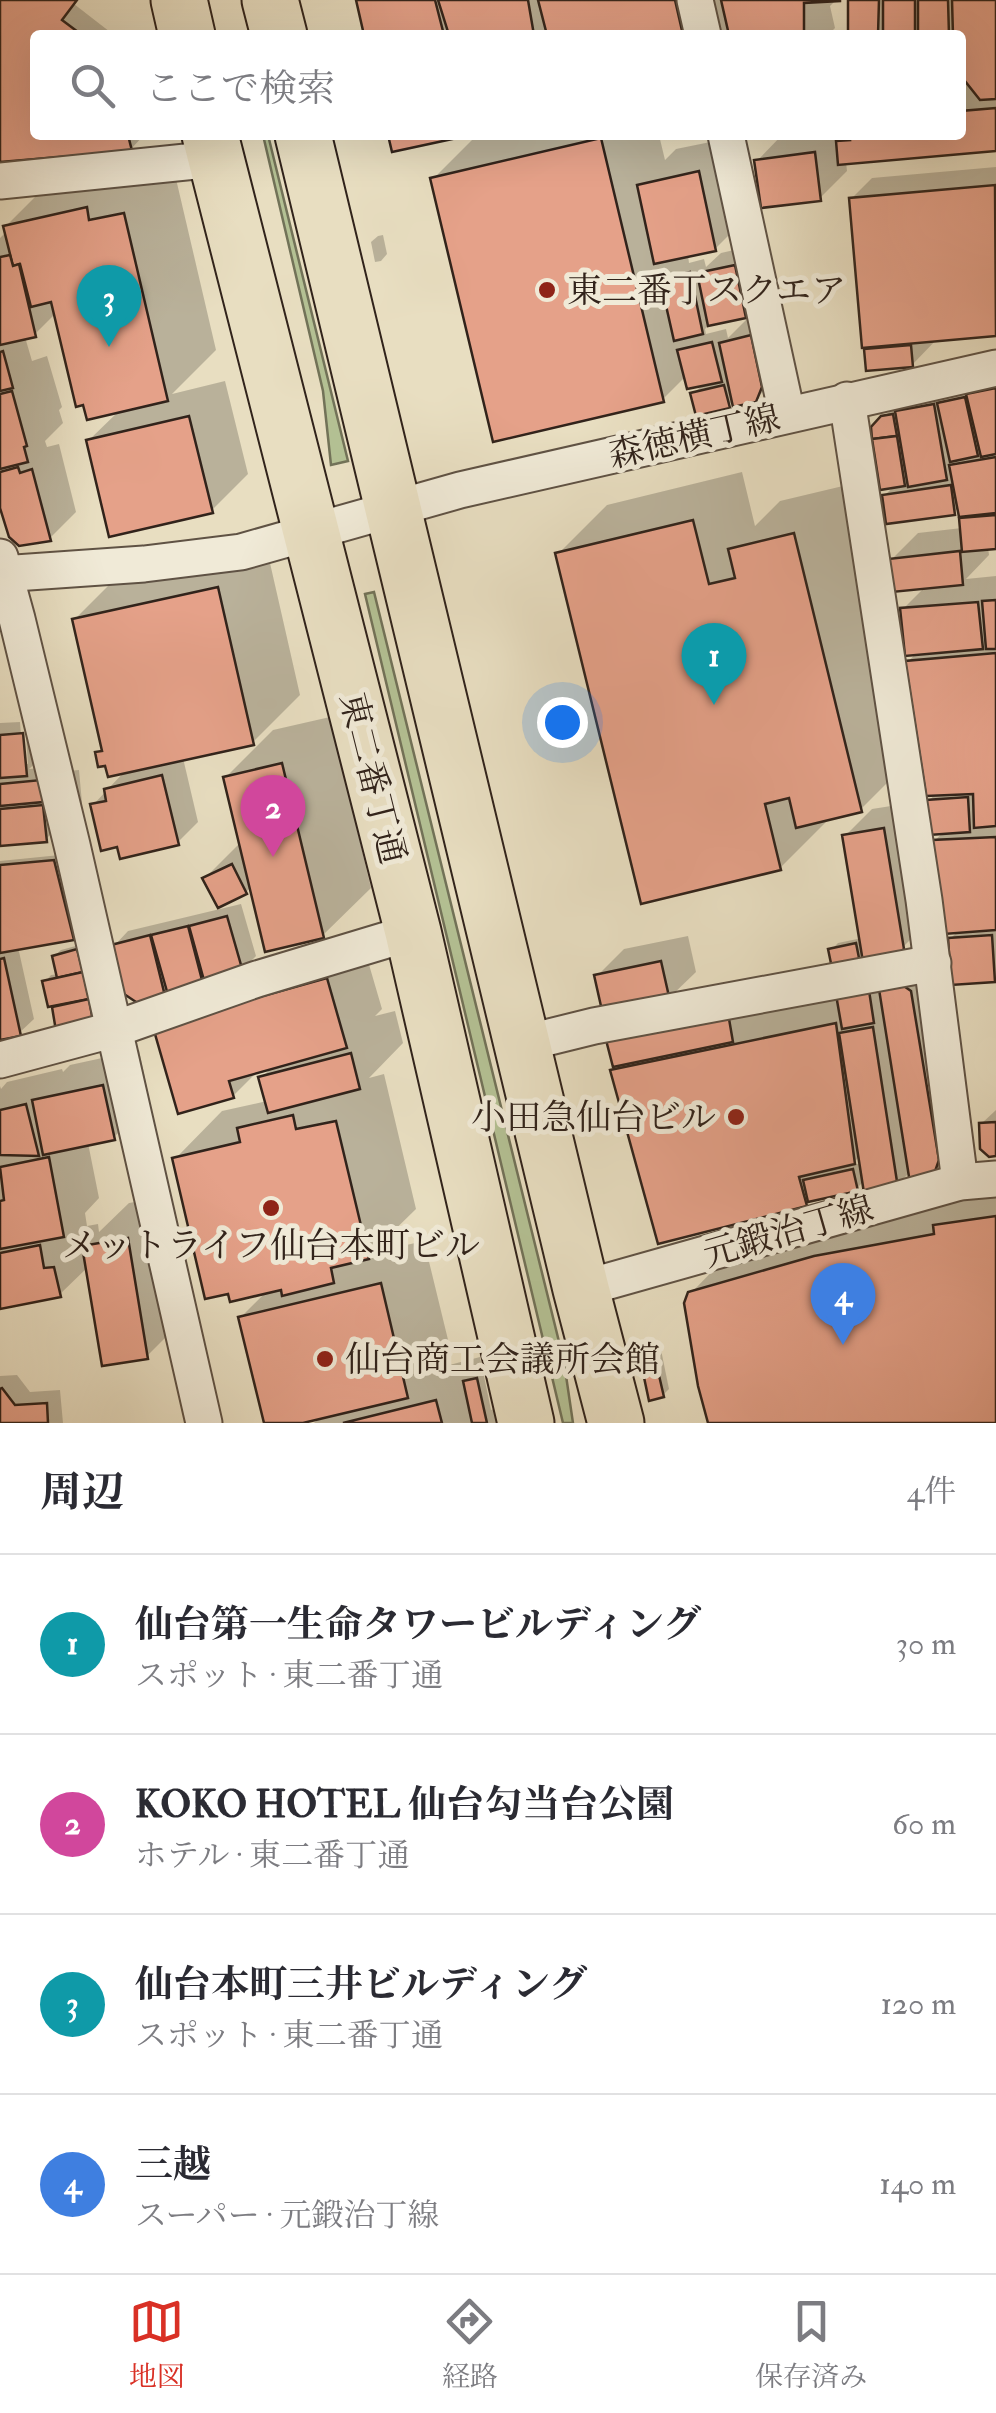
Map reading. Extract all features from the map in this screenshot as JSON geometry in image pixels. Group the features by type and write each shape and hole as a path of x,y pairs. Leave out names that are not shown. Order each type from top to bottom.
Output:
{"highway":[{"path":"179,0 186,30"},
{"path":"270,0 278,30"},
{"path":"304,140 616,1423"},
{"name":"東二番丁通","path":"212,147 412,932 526,1423"}],"street":[{"path":"695,0 702,30"},
{"path":"727,140 787,414"},
{"path":"0,181 212,147"},
{"name":"森徳横丁線","path":"2,568 144,564 240,552 460,490 996,368"},
{"path":"847,400 933,963 960,1182"},
{"path":"2,568 22,638 204,1423"},
{"path":"0,1060 114,1029 412,932"},
{"path":"522,1044 594,1026 933,963"},
{"name":"元鍛治丁線","path":"581,1290 960,1182 996,1179"}],"green space":[{"path":"264,140 269,140 348,461 331,465 323,391"},
{"path":"374,592 564,1362 573,1423 563,1423 365,594"}],"building":[{"path":"0,0 77,0 62,20 75,30 30,30 30,140 129,140 132,151 0,162"},
{"path":"356,0 435,0 443,30 363,30"},
{"path":"438,0 528,0 533,30 447,30"},
{"path":"538,0 675,0 682,30 546,30"},
{"path":"721,0 840,0 804,3 804,30 728,30"},
{"path":"848,0 879,0 878,30 848,30"},
{"path":"883,0 915,0 915,30 883,30"},
{"path":"918,0 948,0 949,30 918,30"},
{"path":"952,0 996,0 996,99 980,100 966,82 966,30 953,30"},
{"path":"996,108 996,151 838,165 836,141 966,140 966,111"},
{"path":"389,140 448,140 392,152"},
{"name":"東二番丁スクエア","path":"601,140 664,402 493,442 430,178"},
{"path":"815,152 821,201 761,208 754,160"},
{"path":"699,171 716,251 654,264 637,185"},
{"path":"995,185 996,336 862,348 849,198"},
{"path":"87,207 89,220 124,213 168,401 87,420 83,405 76,407 51,302 31,307 20,264 13,266 3,226"},
{"path":"10,255 13,266 19,264 36,337 0,345 0,257"},
{"path":"735,265 746,318 708,326 697,273"},
{"path":"690,272 703,334 674,341 660,279"},
{"path":"751,335 762,387 756,402 733,407 719,343"},
{"path":"712,342 722,382 687,389 677,350"},
{"path":"911,345 913,367 866,371 864,349"},
{"path":"3,351 13,388 0,391 0,352"},
{"path":"724,385 730,408 696,416 690,393"},
{"path":"996,388 996,454 981,457 966,394"},
{"path":"12,391 28,462 0,469 0,394"},
{"path":"965,397 978,456 950,462 937,403"},
{"path":"934,404 947,480 908,487 895,411"},
{"path":"893,414 897,436 872,439 871,427 881,416"},
{"path":"189,416 213,513 109,537 86,440"},
{"path":"897,436 905,486 880,490 872,439"},
{"path":"996,457 996,513 959,517 949,465"},
{"path":"18,467 20,473 32,469 51,541 19,546 9,537 0,508 0,472"},
{"path":"951,485 955,515 886,524 882,495"},
{"path":"996,515 996,549 962,552 959,518"},
{"path":"693,520 709,584 735,578 728,549 794,533 862,812 796,828 789,798 765,804 781,870 641,904 555,553"},
{"path":"960,551 963,585 892,592 888,559"},
{"path":"218,587 254,745 108,777 105,766 98,767 95,752 102,751 72,619"},
{"path":"996,600 996,649 986,649 982,601"},
{"path":"978,602 983,649 905,656 900,608"},
{"path":"996,653 996,826 974,828 973,794 926,796 905,661"},
{"path":"23,733 27,776 0,778 0,735"},
{"path":"282,763 324,938 265,952 223,777"},
{"path":"162,775 179,845 120,859 117,847 101,851 90,804 106,801 104,789"},
{"path":"41,780 43,802 0,806 0,784"},
{"path":"968,797 970,832 929,835 926,800"},
{"path":"43,805 47,842 0,846 0,809"},
{"path":"884,828 904,949 891,962 864,968 842,835"},
{"path":"996,837 996,930 944,934 932,840"},
{"path":"54,860 74,940 0,953 0,865"},
{"path":"232,864 247,894 218,908 202,878"},
{"path":"227,916 243,972 205,984 189,926"},
{"path":"188,926 203,984 168,995 151,935"},
{"path":"150,935 165,996 139,1004 124,994 111,945"},
{"path":"992,935 995,982 951,985 948,938"},
{"path":"856,943 861,968 833,973 828,949"},
{"path":"77,949 83,972 57,978 52,956"},
{"path":"4,958 21,1036 0,1040 0,959"},
{"path":"661,961 670,1001 603,1015 594,975"},
{"path":"83,972 89,999 48,1007 42,981"},
{"path":"327,978 347,1048 229,1081 234,1098 178,1114 153,1027"},
{"path":"895,980 911,991 939,1160 932,1180 910,1183 878,983"},
{"path":"868,984 874,1023 842,1029 835,989"},
{"path":"89,999 93,1021 56,1031 52,1007"},
{"path":"728,1013 733,1042 613,1067 606,1040"},
{"name":"小田急仙台ビル","path":"836,1023 855,1164 799,1177 807,1206 658,1244 610,1070"},
{"path":"873,1027 898,1188 864,1193 839,1033"},
{"path":"351,1053 360,1089 268,1113 258,1077"},
{"path":"103,1085 115,1140 43,1155 32,1100"},
{"path":"26,1104 39,1156 0,1155 0,1110"},
{"name":"メットライフ仙台本町ビル","path":"293,1115 296,1129 336,1121 369,1259 331,1268 334,1283 282,1296 281,1290 230,1302 228,1294 205,1299 172,1158 240,1142 237,1128"},
{"path":"996,1122 996,1156 989,1157 980,1149 979,1123"},
{"path":"49,1157 64,1237 0,1249 0,1201 4,1200 0,1167"},
{"path":"853,1169 858,1191 808,1202 803,1180"},
{"path":"996,1216 996,1423 708,1423 684,1303 688,1292 814,1256 934,1234 933,1225"},
{"path":"128,1238 148,1359 102,1366 82,1246"},
{"path":"40,1245 44,1268 54,1267 61,1297 0,1309 0,1253"},
{"path":"381,1283 408,1398 303,1423 264,1423 238,1317"},
{"path":"652,1345 664,1397 649,1401 638,1349"},
{"path":"477,1378 487,1423 472,1423 463,1381"},
{"path":"2,1388 15,1405 47,1403 48,1423 0,1423"},
{"path":"436,1400 442,1423 343,1423"}],"place":[{"name":"東二番丁スクエア","path":"547,290"},
{"name":"仙台本町三井ビルディング","path":"109,347"},
{"name":"仙台第一生命タワービルディング","path":"714,705"},
{"name":"KOKO HOTEL 仙台勾当台公園","path":"273,857"},
{"name":"小田急仙台ビル","path":"736,1117"},
{"name":"メットライフ仙台本町ビル","path":"271,1208"},
{"name":"三越","path":"843,1345"},
{"name":"仙台商工会議所会館","path":"325,1359"}]}
